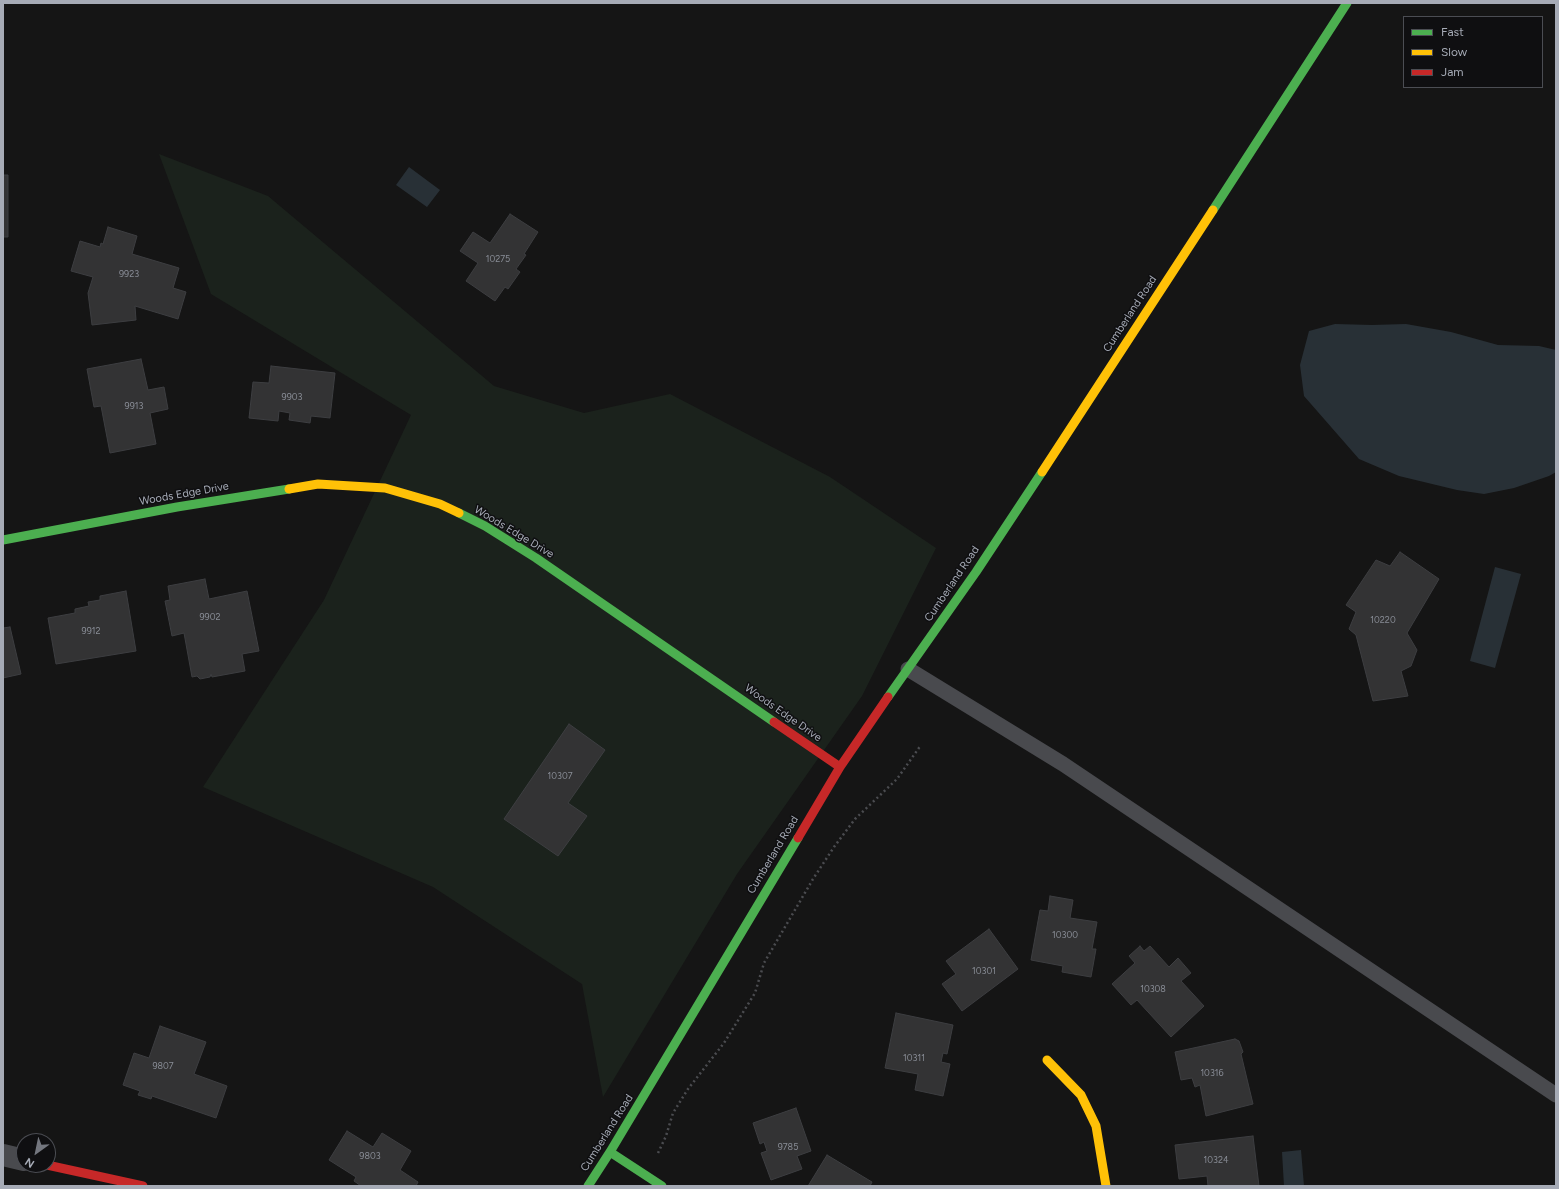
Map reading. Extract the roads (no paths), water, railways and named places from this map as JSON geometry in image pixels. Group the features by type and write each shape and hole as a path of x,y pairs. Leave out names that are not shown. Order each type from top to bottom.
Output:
{"main road":[{"name":"Cumberland Road","path":"588,1186 610,1152 840,767 1010,520 1270,124 1347,3"},
{"name":"Woods Edge Drive","path":"3,540 177,507 318,484 385,488 440,504 484,526 543,563 840,767"},
{"path":"1047,1060 1081,1096 1096,1126 1106,1186"},
{"path":"610,1152 662,1186"},
{"path":"56,1167 143,1186"}],"street":[{"path":"3,1155 16,1158"}],"lane":[{"path":"908,669 1063,764 1556,1095"}]}
